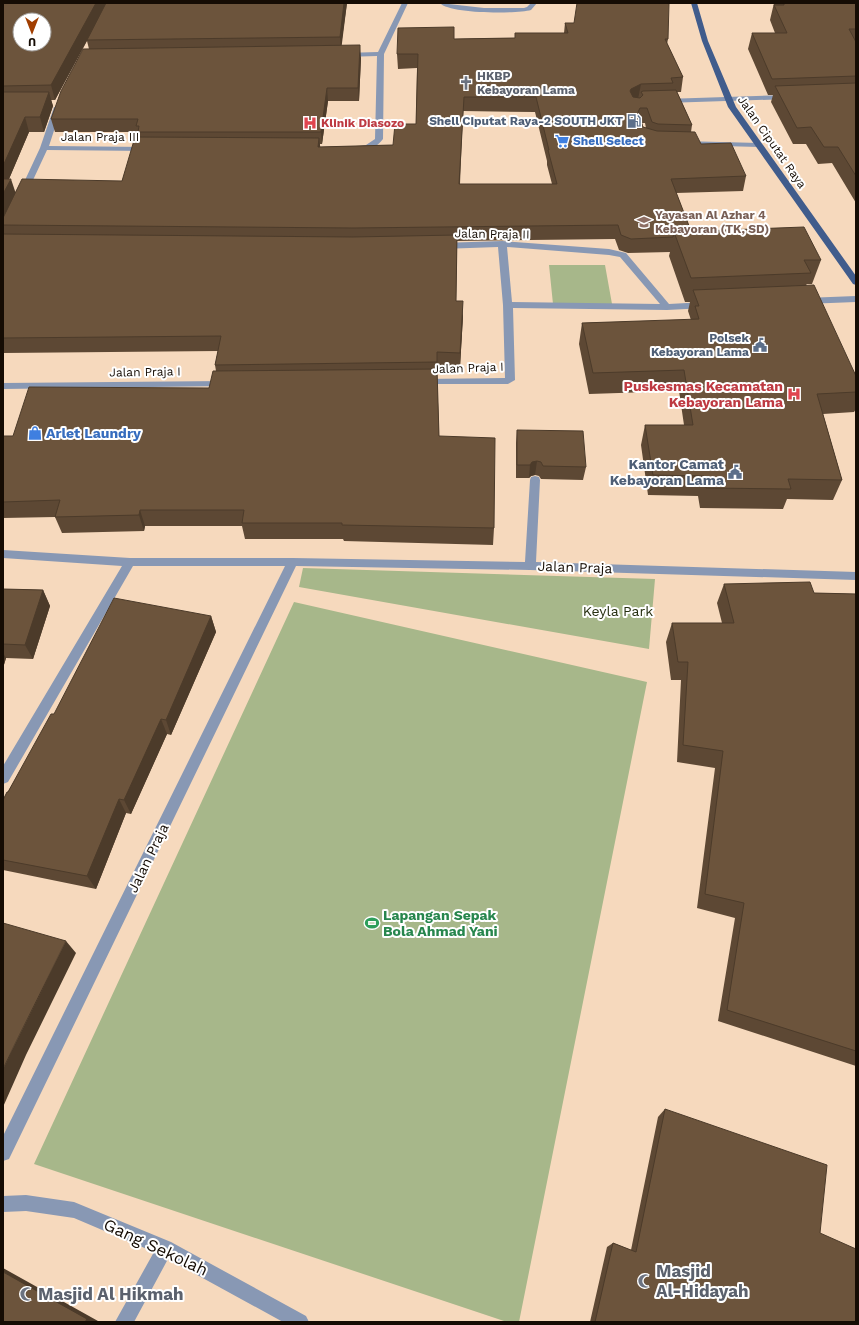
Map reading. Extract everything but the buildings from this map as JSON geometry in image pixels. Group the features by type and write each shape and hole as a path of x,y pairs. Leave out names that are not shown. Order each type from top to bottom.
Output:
{"main road":[{"name":"Jalan Ciputat Raya","path":"694,3 705,40 728,99 856,282"}],"street":[{"path":"352,150 369,148 376,144 379,139 381,54 405,3"},
{"path":"443,3 445,5 468,9 507,11 529,9 534,3"},
{"path":"334,55 381,54"},
{"path":"657,102 796,97"},
{"path":"17,204 44,148 56,103"},
{"path":"676,143 759,145"},
{"name":"Jalan Praja III","path":"44,148 157,149"},
{"name":"Jalan Praja II","path":"432,246 502,244 608,252 623,255 667,307"},
{"name":"Jalan Praja I","path":"413,382 509,381 508,305 502,244"},
{"path":"796,301 856,299"},
{"path":"508,305 667,307 712,305"},
{"name":"Jalan Praja I","path":"3,386 232,384"},
{"path":"530,566 535,480"},
{"name":"Jalan Praja","path":"3,554 130,562 293,562 530,566 856,576"},
{"path":"3,778 130,562"},
{"name":"Jalan Praja","path":"3,1153 293,562"},
{"name":"Gang Sekolah","path":"3,1204 26,1202 74,1210 165,1248 300,1322"},
{"path":"124,1322 165,1248"}],"green space":[{"path":"549,265 605,265 612,304 553,304"},
{"name":"Keyla Park","path":"303,568 655,579 649,649 299,587"},
{"name":"Lapangan Sepak Bola Ahmad Yani","path":"294,602 647,682 519,1322 507,1322 34,1164"}],"place":[{"name":"HKBP Kebayoran Lama","path":"466,83"},
{"name":"Shell Ciputat Raya-2 SOUTH JKT","path":"634,121"},
{"name":"Klinik Diasozo","path":"310,123"},
{"name":"Shell Select","path":"562,141"},
{"name":"Yayasan Al Azhar 4 Kebayoran (TK, SD)","path":"644,222"},
{"name":"Polsek Kebayoran Lama","path":"760,345"},
{"name":"Puskesmas Kecamatan Kebayoran Lama","path":"794,394"},
{"name":"Arlet Laundry","path":"35,433"},
{"name":"Kantor Camat Kebayoran Lama","path":"735,472"},
{"name":"Lapangan Sepak Bola Ahmad Yani","path":"372,923"},
{"name":"Masjid Al-Hidayah","path":"645,1281"},
{"name":"Masjid Al Hikmah","path":"27,1294"}]}
